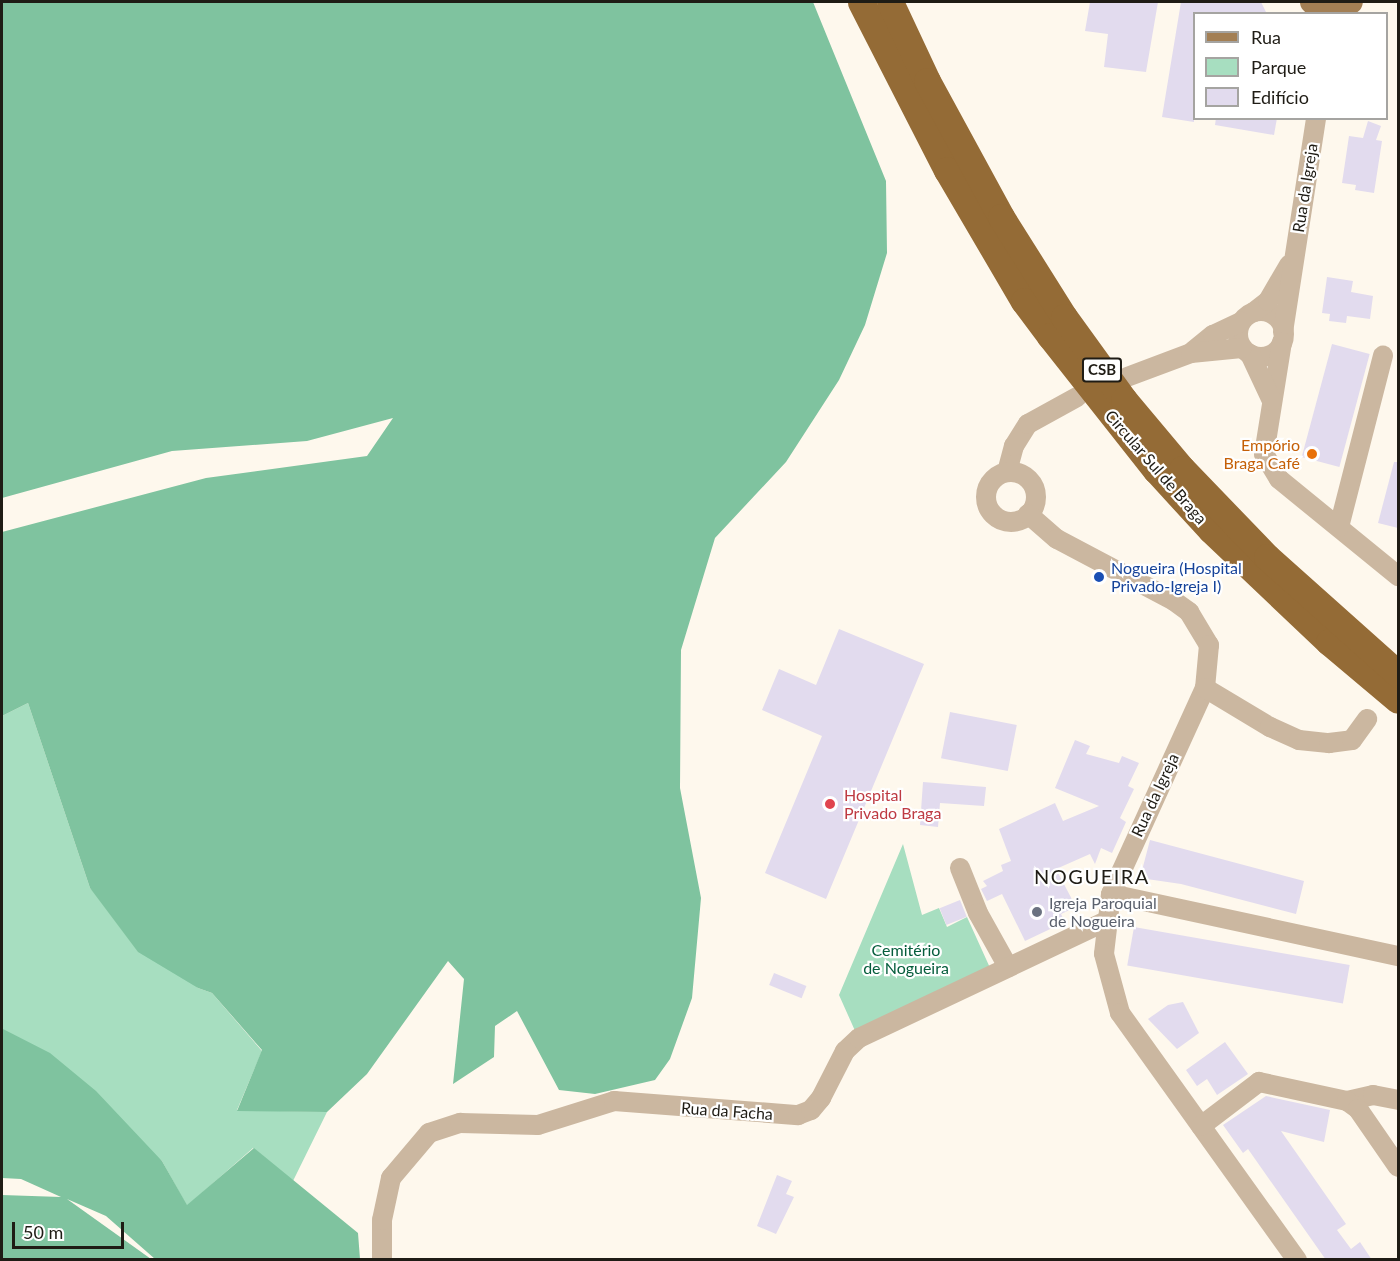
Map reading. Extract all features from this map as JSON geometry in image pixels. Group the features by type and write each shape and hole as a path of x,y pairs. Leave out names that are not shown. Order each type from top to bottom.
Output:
{"highway":[{"name":"Circular Sul de Braga","path":"861,2 948,170 1024,301 1050,336 1130,439 1211,530 1329,642 1398,700"},
{"name":"Circular Sul de Braga","path":"890,2 927,81 1001,217 1064,317 1113,384 1182,469 1260,550 1398,674"}],"street":[{"name":"Rua da Igreja","path":"1316,120 1263,454 1279,479 1339,527"},
{"name":"Rua da Igreja","path":"1191,353 1213,335 1248,317 1268,301 1294,258"},
{"path":"1246,351 1269,356 1283,337 1270,313 1248,317 1238,331 1246,351 1272,401"},
{"name":"Rua da Igreja","path":"1127,377 1191,353 1246,351"},
{"path":"1383,356 1339,527 1398,576"},
{"path":"1008,472 1022,475 1033,486 1035,501 1028,514 1012,522 990,512 988,487 1008,472 1014,446 1028,424 1077,397"},
{"name":"Rua da Igreja","path":"1028,514 1058,539 1189,612 1209,645 1205,688 1111,894 1106,921 1104,954 1120,1013 1297,1260"},
{"path":"1205,688 1270,727 1299,740 1329,744 1352,740 1367,719"},
{"path":"960,868 1008,967"},
{"path":"1111,894 1398,956"},
{"name":"Rua da Facha","path":"382,1260 382,1220 391,1178 429,1133 460,1123 538,1125 614,1101 798,1115 811,1110 821,1098 845,1051 859,1038 1106,921"},
{"path":"1200,1126 1259,1082 1347,1101 1358,1109 1398,1167"},
{"path":"1347,1101 1373,1095 1398,1100"}],"green space":[{"path":"2,2 813,2 886,181 887,253 865,325 839,380 786,462 715,538 681,650 680,788 701,898 692,998 670,1059 655,1080 595,1094 559,1090 517,1011 495,1026 494,1057 453,1084 464,979 448,961 367,1074 327,1112 237,1111 262,1050 212,993 198,988 138,952 90,888 28,703 2,716 2,532 206,478 367,456 393,418 307,441 172,451 2,498"},
{"path":"28,703 90,888 198,988 212,993 262,1051 237,1110 327,1112 293,1181 253,1148 187,1206 162,1161 2,1030 2,716"},
{"name":"Cemitério de Nogueira","path":"903,844 922,915 939,908 947,927 967,917 991,970 856,1033 839,995"},
{"path":"3,1029 50,1053 96,1091 162,1161 187,1205 254,1148 358,1233 360,1259 155,1259 106,1216 67,1199 151,1259 2,1259 2,1195 61,1197 21,1179 2,1178"}],"building":[{"path":"1090,2 1158,2 1146,72 1104,67 1108,34 1085,31"},
{"path":"1181,2 1261,2 1266,12 1193,12 1194,122 1162,117"},
{"path":"1216,120 1277,120 1274,135 1215,125"},
{"path":"1368,121 1381,126 1376,140 1382,141 1374,193 1355,190 1356,185 1342,183 1349,136 1363,138"},
{"path":"1327,277 1353,281 1351,292 1373,296 1370,319 1347,316 1346,323 1329,321 1330,314 1322,313"},
{"path":"1332,344 1370,354 1339,467 1302,457"},
{"path":"1394,462 1398,462 1398,528 1378,523"},
{"name":"Hospital Privado Braga","path":"839,629 924,664 826,899 765,873 822,736 762,710 779,669 816,685"},
{"path":"950,712 1017,725 1008,771 941,758"},
{"path":"1075,740 1090,746 1086,754 1119,763 1122,756 1139,763 1128,786 1134,789 1120,818 1126,822 1112,853 1101,848 1095,864 1090,854 1056,869 1076,907 1061,914 1065,922 1025,941 1002,894 987,901 981,889 987,886 983,881 1003,871 1001,865 1011,861 999,829 1055,803 1063,821 1099,806 1055,788"},
{"path":"923,782 986,787 984,806 940,803 938,827 920,825"},
{"path":"1150,840 1304,881 1296,914 1181,884 1140,878"},
{"path":"960,900 967,917 946,925 940,908"},
{"path":"1134,927 1350,965 1343,1003 1127,965"},
{"path":"774,973 806,986 802,998 769,985"},
{"path":"1183,1002 1199,1033 1177,1049 1148,1019 1168,1005"},
{"path":"1225,1042 1248,1074 1217,1095 1207,1079 1197,1086 1186,1070"},
{"path":"1266,1096 1330,1110 1324,1142 1281,1131 1346,1224 1337,1230 1351,1249 1360,1242 1372,1260 1326,1260 1248,1149 1243,1153 1223,1125"},
{"path":"777,1175 792,1181 786,1194 794,1197 776,1234 757,1226"}],"place":[{"name":"Empório Braga Café","path":"1312,454"},
{"name":"Nogueira (Hospital Privado-Igreja I)","path":"1099,577"},
{"name":"Hospital Privado Braga","path":"830,804"},
{"name":"Igreja Paroquial de Nogueira","path":"1037,912"}],"district":[{"name":"NOGUEIRA","path":"1092,876"}]}
